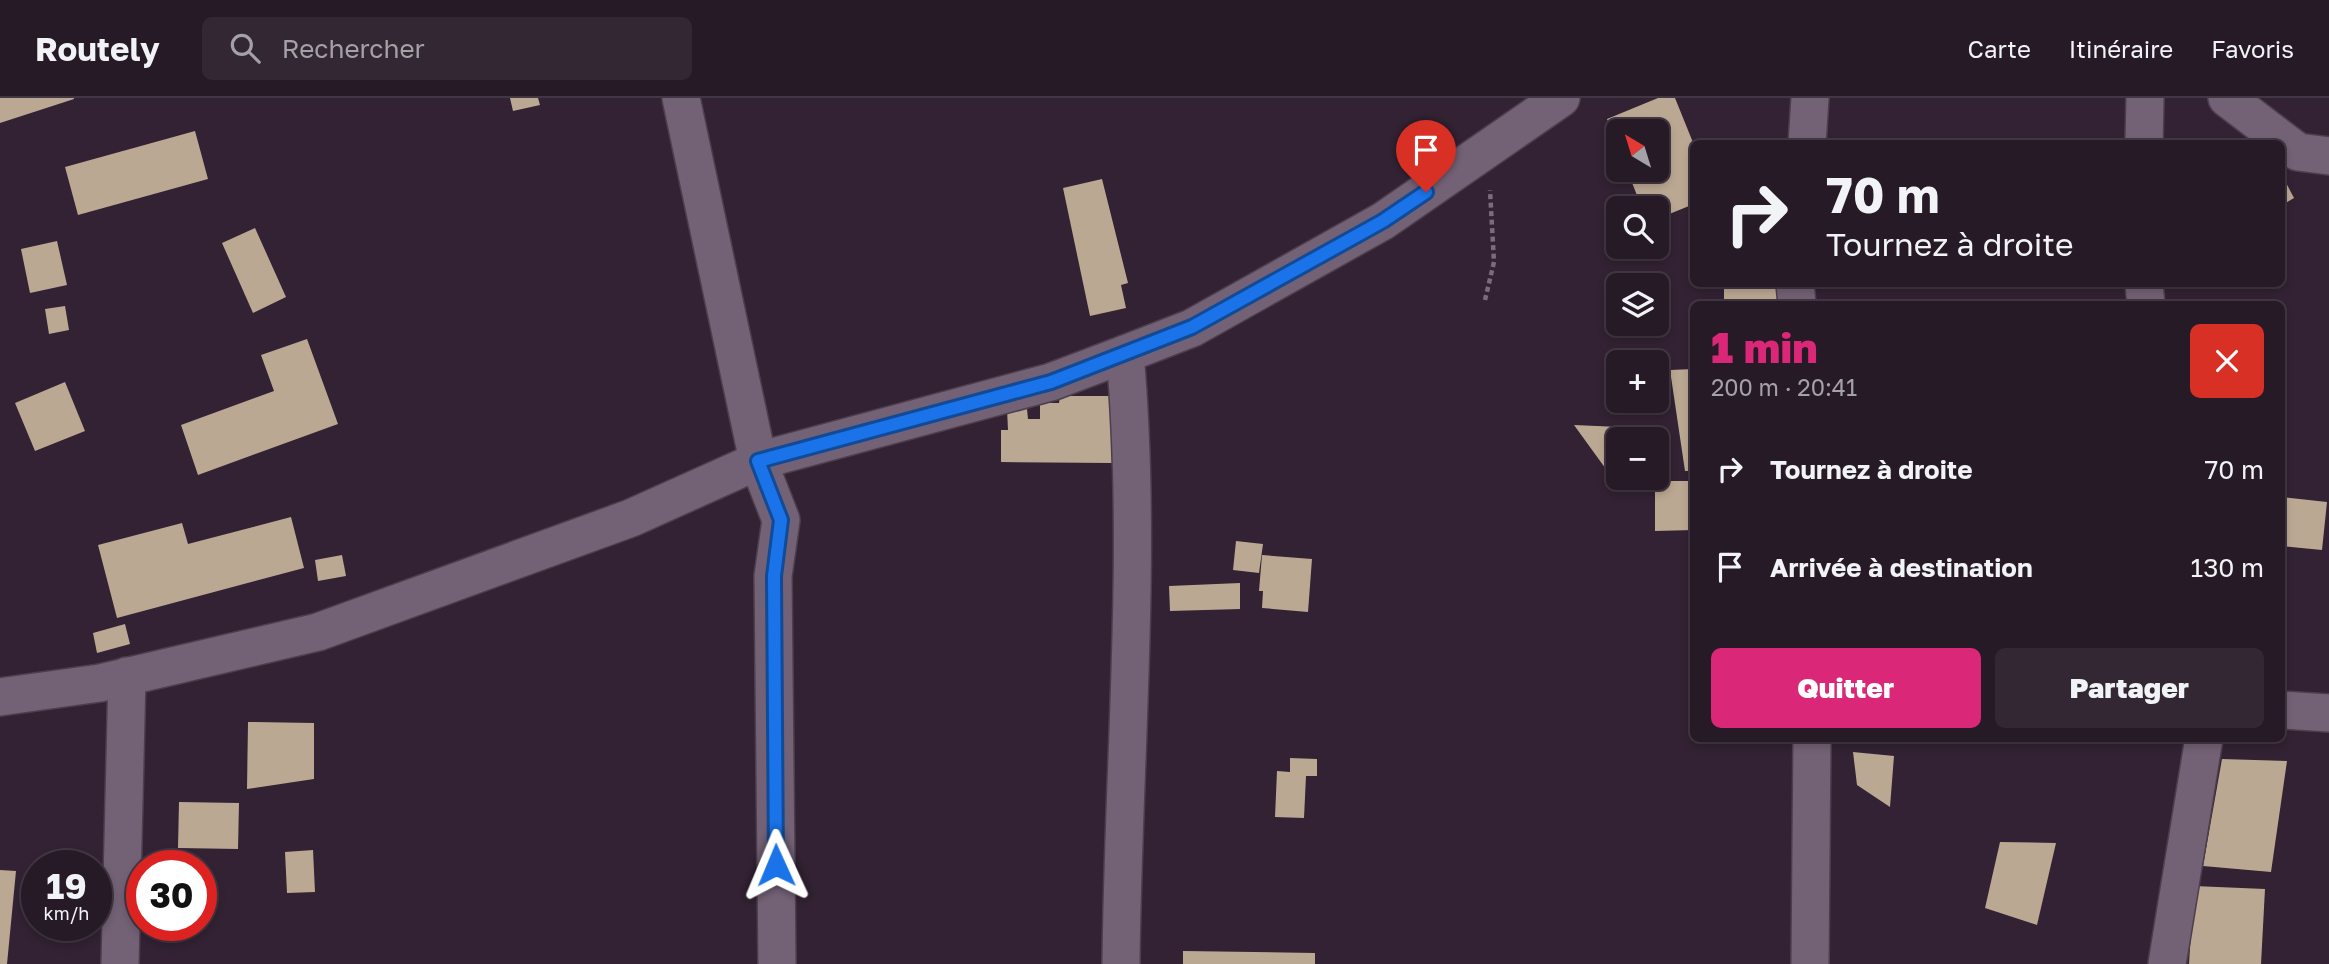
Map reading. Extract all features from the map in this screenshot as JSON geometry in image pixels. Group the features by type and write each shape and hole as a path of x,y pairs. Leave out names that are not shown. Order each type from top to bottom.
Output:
{"street":[{"path":"0,697 127,676 318,632 631,518 758,461 1051,382 1125,354 1192,327 1383,221 1561,98"},
{"path":"1807,140 1811,98"},
{"path":"2144,140 2145,98"},
{"path":"2227,98 2282,140"},
{"path":"690,100 758,461 781,520 774,576 777,964"},
{"path":"2285,142 2298,152 2329,156"},
{"path":"1121,964 1133,533 1132,436 1125,354"},
{"path":"120,964 127,676"},
{"path":"2285,710 2329,713"},
{"path":"1810,964 1812,742"},
{"path":"2167,964 2203,742"}],"path":[{"path":"1485,300 1494,262 1489,148"}],"building":[{"path":"0,98 74,98 74,99 0,123"},
{"path":"510,98 538,98 540,105 513,111"},
{"path":"1658,98 1675,98 1692,140 1690,206 1669,214 1669,196 1637,196 1632,182 1670,182 1670,119 1607,119"},
{"path":"195,131 208,179 78,215 65,167"},
{"path":"1102,179 1128,283 1121,285 1126,308 1090,316 1063,188"},
{"path":"2285,181 2294,198 2285,203"},
{"path":"255,228 286,297 253,313 222,243"},
{"path":"57,241 67,285 30,293 21,249"},
{"path":"1724,287 1793,287 1793,301 1724,301"},
{"path":"65,306 69,330 49,334 45,309"},
{"path":"307,339 338,424 198,475 181,425 274,391 261,355"},
{"path":"1690,369 1690,471 1685,471 1670,370"},
{"path":"65,382 85,431 35,451 15,403"},
{"path":"1060,396 1111,396 1124,405 1113,463 1001,462 1001,430 1008,430 1007,409 1027,409 1028,419 1040,419 1040,403 1059,403"},
{"path":"1574,425 1619,427 1606,427 1606,469"},
{"path":"1669,481 1690,481 1690,530 1655,531 1655,490 1669,490"},
{"path":"2285,497 2327,502 2322,550 2285,546"},
{"path":"291,517 304,568 117,618 98,545 182,523 188,544"},
{"path":"1236,541 1263,544 1259,573 1233,570"},
{"path":"342,555 346,576 318,581 315,560"},
{"path":"1262,555 1312,559 1308,612 1262,608 1263,591 1259,591"},
{"path":"1240,583 1240,609 1170,611 1169,586"},
{"path":"125,624 130,644 97,653 93,633"},
{"path":"248,722 314,723 314,779 247,789"},
{"path":"1853,752 1894,756 1890,807 1857,785"},
{"path":"1290,758 1317,759 1317,776 1306,776 1304,818 1275,817 1277,771 1290,772"},
{"path":"2222,759 2287,761 2271,872 2203,866"},
{"path":"179,802 239,803 238,849 178,848"},
{"path":"2000,842 2056,843 2037,925 1985,908"},
{"path":"313,850 315,892 287,893 285,852"},
{"path":"0,870 16,871 7,964 0,964"},
{"path":"2194,886 2265,889 2261,964 2189,964"},
{"path":"1183,951 1315,953 1315,964 1183,964"}],"route":[{"path":"776,865 774,576 781,520 758,461 1051,382 1192,327 1383,221 1426,192"}]}
